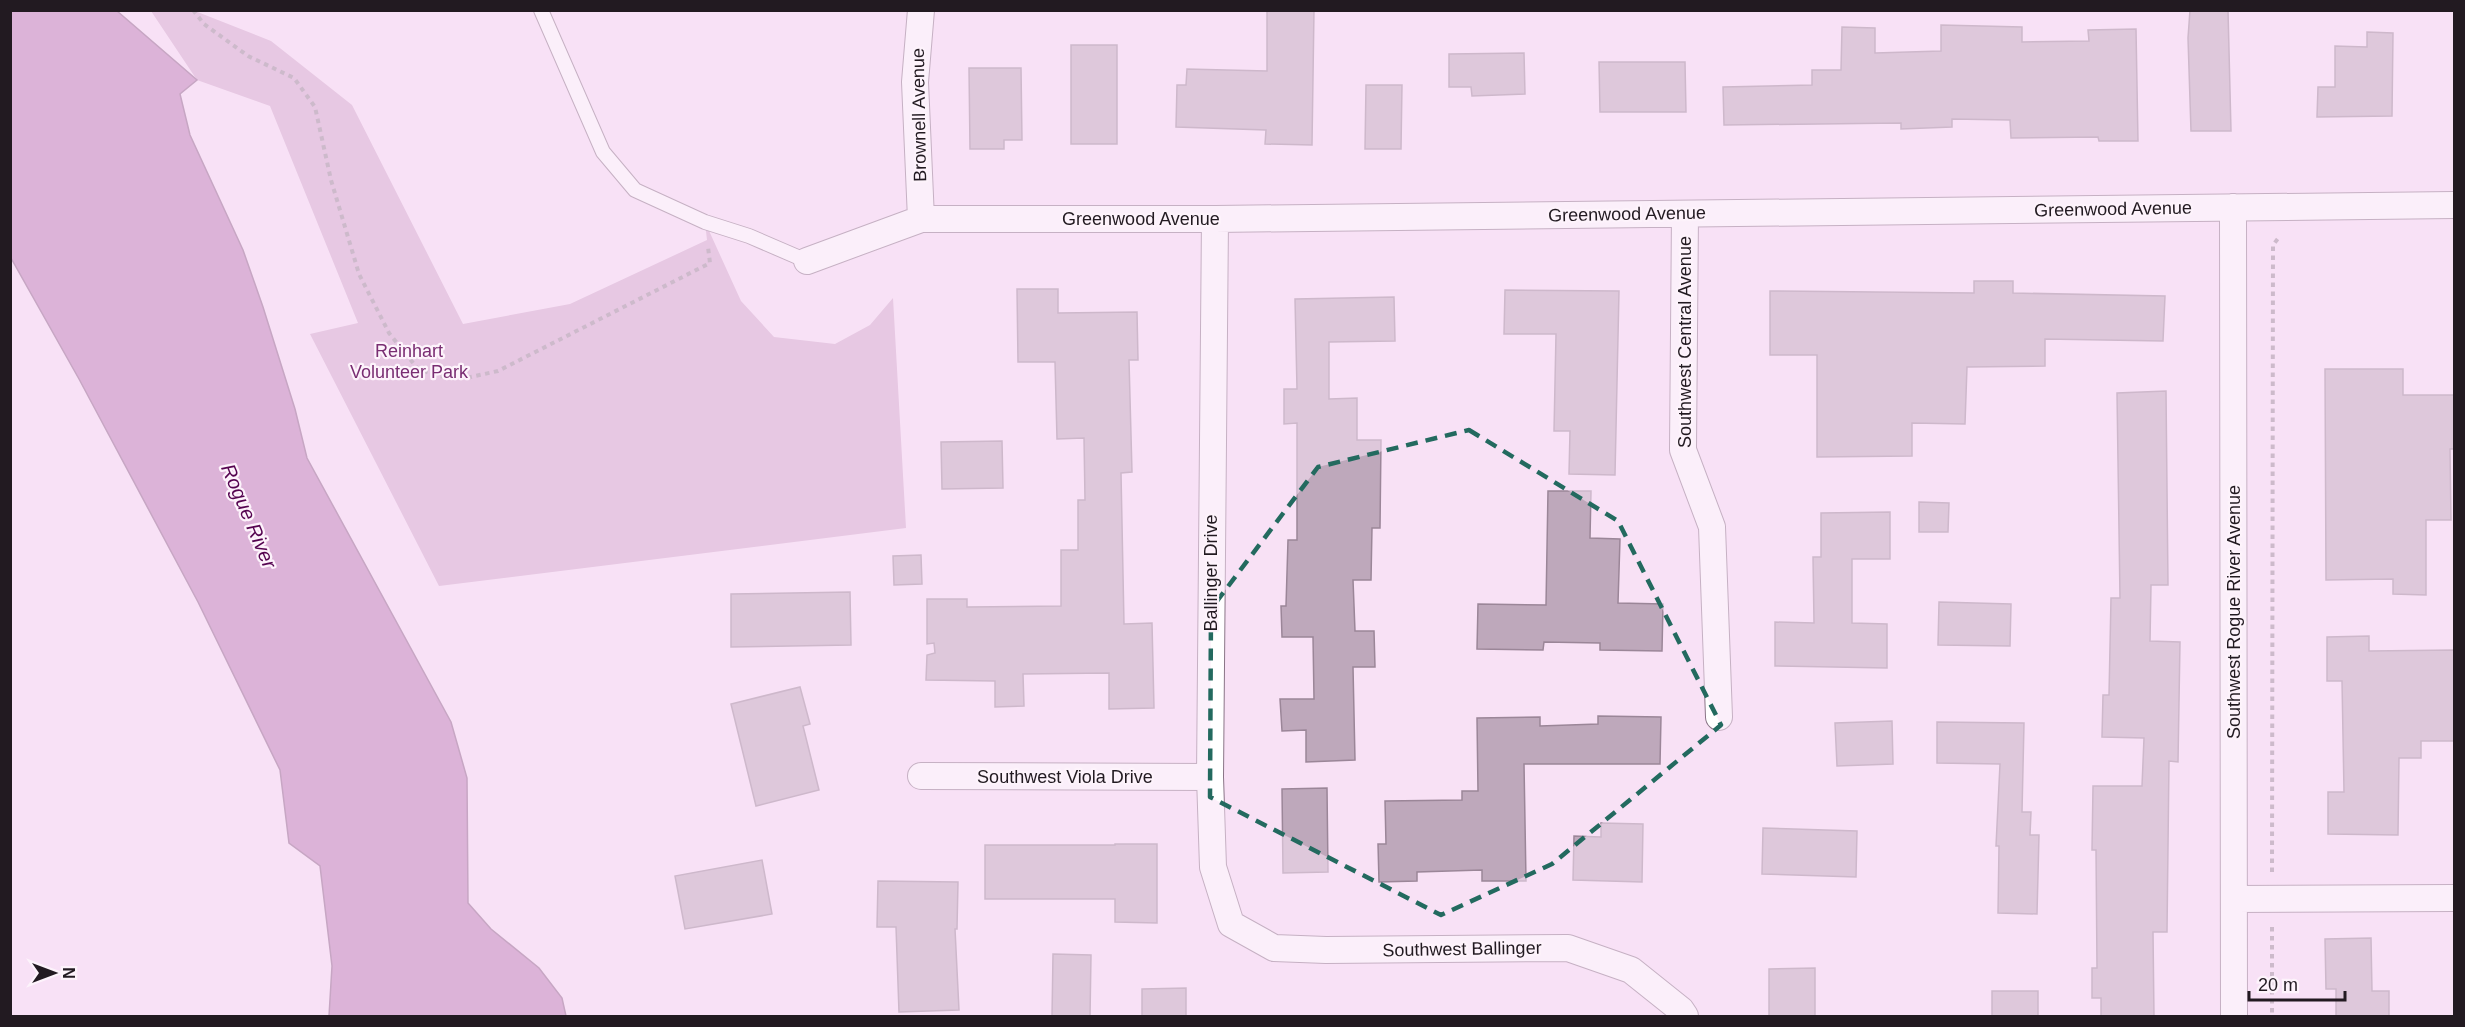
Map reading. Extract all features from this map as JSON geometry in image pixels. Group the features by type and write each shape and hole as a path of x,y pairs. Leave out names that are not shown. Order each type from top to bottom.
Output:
{"street":[{"name":"Brownell Avenue","path":"921,10 915,82 921,219"},
{"name":"Greenwood Avenue","path":"807,261 921,219 1215,219 2454,205"},
{"name":"Southwest Rogue River Avenue","path":"2233,207 2235,1017"},
{"name":"Southwest Central Avenue","path":"1685,214 1683,450 1712,527 1719,717"},
{"name":"Ballinger Drive","path":"1215,219 1210,777 1213,867 1231,924"},
{"name":"Southwest Viola Drive","path":"921,776 1210,777"},
{"path":"2234,899 2454,898"},
{"name":"Southwest Ballinger","path":"1231,924 1274,948 1326,950 1568,948 1631,970 1683,1013"}],"lane":[{"path":"541,10 603,153 635,190 705,222 749,236 807,261"}],"path":[{"path":"193,10 204,24 248,56 294,78 315,107 331,180 359,274 389,333 418,369 438,376 466,378 498,371 710,262 705,222"},
{"path":"2272,1017 2273,245 2284,231"}],"highlighted area":[{"path":"1469,430 1618,521 1721,725 1552,864 1441,915 1210,797 1211,609 1318,467"}],"green space":[{"name":"Reinhart Volunteer Park","path":"151,11 195,11 271,41 352,105 463,324 570,304 707,240 705,222 741,301 774,337 835,344 870,325 893,298 906,528 439,586 310,334 358,323 270,106 197,80"}],"water":[{"name":"Rogue River","path":"10,11 117,11 197,80 180,94 190,135 243,250 295,409 307,458 451,722 467,778 468,903 491,929 539,968 562,998 566,1016 329,1016 332,966 320,866 289,843 280,770 198,602 79,379 11,258"}],"building":[{"path":"1267,10 1314,10 1312,145 1265,144 1266,130 1176,127 1177,85 1186,85 1187,69 1267,71"},
{"path":"2190,10 2228,10 2231,131 2191,131 2188,38"},
{"path":"1941,25 2022,27 2022,42 2089,41 2088,30 2136,29 2138,141 2099,141 2098,137 2011,138 2010,120 1952,119 1952,127 1901,129 1901,123 1724,125 1723,87 1812,85 1812,70 1841,70 1842,27 1875,28 1875,53 1941,51"},
{"path":"2367,32 2393,33 2392,116 2317,117 2318,87 2335,87 2335,46 2367,47"},
{"path":"1071,45 1117,45 1117,144 1071,144"},
{"path":"1524,53 1525,94 1472,96 1471,87 1449,87 1449,54"},
{"path":"1599,62 1685,62 1686,112 1600,112"},
{"path":"969,68 1021,68 1022,140 1004,140 1004,149 970,149"},
{"path":"1366,85 1402,85 1401,149 1365,149"},
{"path":"1974,281 2013,281 2013,293 2165,296 2163,341 2045,339 2045,366 1967,367 1965,424 1912,423 1912,456 1817,457 1817,355 1770,355 1770,291 1974,293"},
{"path":"1017,289 1058,289 1058,313 1137,312 1138,360 1129,360 1132,472 1121,473 1124,624 1152,623 1154,708 1109,709 1109,673 1023,674 1024,706 995,707 995,681 926,680 927,655 935,653 934,643 927,644 927,599 967,599 967,607 1061,606 1061,550 1078,550 1078,500 1085,500 1084,438 1057,439 1055,362 1018,362"},
{"path":"1505,290 1619,291 1615,475 1569,474 1570,431 1554,431 1556,334 1504,334"},
{"path":"1394,297 1395,341 1329,342 1329,399 1357,398 1357,440 1381,440 1380,528 1372,528 1371,580 1353,580 1355,631 1374,631 1375,667 1353,667 1355,760 1306,762 1306,730 1282,731 1280,699 1314,699 1313,637 1282,637 1281,606 1286,606 1288,540 1297,540 1297,423 1284,424 1284,389 1297,389 1295,299"},
{"path":"2325,369 2403,369 2403,395 2454,395 2454,449 2450,449 2451,520 2426,520 2426,595 2393,594 2393,579 2326,580"},
{"path":"2166,391 2168,585 2151,585 2150,641 2180,642 2178,762 2169,761 2167,932 2153,932 2154,1017 2101,1017 2101,998 2092,998 2092,968 2097,968 2096,850 2092,850 2093,786 2142,786 2144,738 2102,737 2103,695 2109,695 2111,598 2120,598 2117,393"},
{"path":"1002,441 1003,488 942,489 941,442"},
{"path":"1548,491 1591,491 1590,538 1620,539 1618,603 1663,604 1662,651 1600,650 1600,643 1544,642 1543,650 1477,649 1478,604 1546,605"},
{"path":"1919,502 1949,503 1948,532 1919,532"},
{"path":"1890,512 1890,559 1852,559 1852,623 1887,624 1887,668 1775,666 1775,622 1814,623 1813,557 1821,557 1821,513"},
{"path":"921,555 922,584 894,585 893,556"},
{"path":"850,592 851,645 731,647 731,594"},
{"path":"1939,602 2011,604 2010,646 1938,645"},
{"path":"2369,636 2369,651 2454,650 2454,741 2421,741 2421,758 2399,758 2398,835 2328,834 2328,792 2344,792 2342,681 2327,681 2327,637"},
{"path":"800,687 810,724 803,726 819,790 756,806 731,704"},
{"path":"1598,716 1661,717 1660,764 1524,764 1526,881 1482,881 1482,870 1417,872 1417,881 1379,882 1378,844 1386,844 1385,801 1462,800 1462,791 1478,791 1477,718 1540,717 1540,726 1598,724"},
{"path":"1892,721 1893,764 1837,766 1835,723"},
{"path":"1937,722 2024,723 2022,812 2031,812 2030,835 2039,835 2037,914 1998,913 1999,846 1996,846 2000,764 1937,763"},
{"path":"1327,788 1328,872 1283,873 1282,789"},
{"path":"1601,823 1643,824 1642,882 1573,880 1574,836 1601,837"},
{"path":"1763,828 1857,831 1856,877 1762,874"},
{"path":"1157,844 1157,923 1115,922 1115,899 985,899 985,845"},
{"path":"762,860 772,914 685,929 675,876"},
{"path":"878,881 958,882 957,929 955,929 959,1010 899,1012 896,927 877,927"},
{"path":"2371,938 2372,991 2389,991 2389,1017 2336,1017 2336,989 2326,989 2325,939"},
{"path":"1053,954 1091,955 1090,1017 1052,1017"},
{"path":"1815,968 1815,1017 1769,1017 1769,969"},
{"path":"1186,988 1186,1017 1142,1017 1142,989"},
{"path":"1992,991 2038,991 2038,1017 1992,1017"}]}
